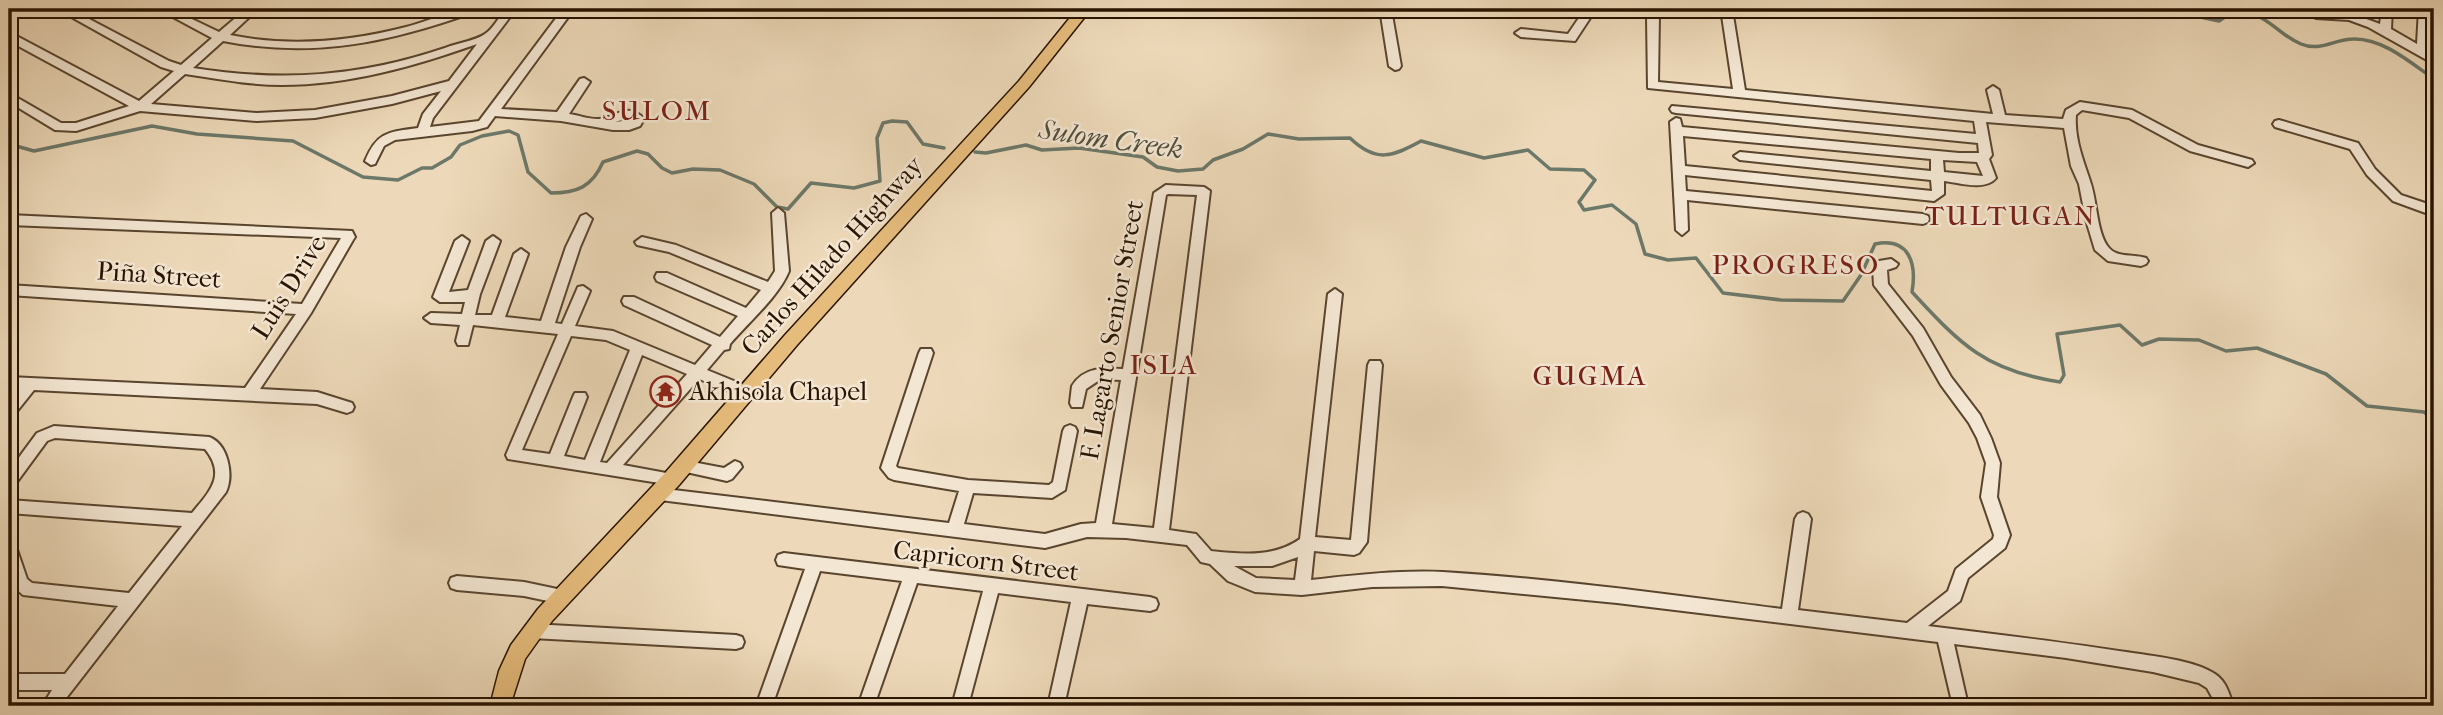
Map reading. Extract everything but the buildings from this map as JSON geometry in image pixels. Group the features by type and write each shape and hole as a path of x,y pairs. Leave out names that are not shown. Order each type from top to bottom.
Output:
{"main road":[{"name":"Carlos Hilado Highway","path":"500,706 509,671 532,631 1024,84 1084,9"}],"street":[{"path":"62,9 165,64 184,70 239,79 284,81 327,78 412,63 490,36"},
{"path":"163,9 221,37 312,46 367,40 426,26 473,9"},
{"path":"140,107 253,9"},
{"path":"294,9 356,9"},
{"path":"423,131 427,117 511,9"},
{"path":"371,160 381,141 423,131 475,127 482,124 569,9"},
{"path":"1385,9 1395,66"},
{"path":"1521,33 1571,38 1590,9"},
{"path":"1622,9 1653,15 1650,82 1658,87 2069,124"},
{"path":"1727,9 1740,94"},
{"path":"2385,30 2387,9"},
{"path":"2422,52 2426,9"},
{"path":"2306,10 2318,17 2349,13 2385,30 2434,60"},
{"path":"9,36 140,107"},
{"path":"559,117 584,82"},
{"path":"9,97 60,127 76,127 140,107 257,117 315,114 392,100 452,84"},
{"path":"1676,89 1682,230"},
{"path":"1993,90 2000,118"},
{"path":"1825,102 1851,213"},
{"path":"2141,261 2113,258 2102,250 2090,212 2085,184 2077,166 2069,124 2070,113 2080,106 2119,111 2143,118 2194,148 2248,163"},
{"path":"1676,109 1983,139"},
{"path":"492,112 603,123"},
{"path":"1979,117 1986,155 1982,158"},
{"path":"2279,124 2354,146 2371,172 2397,198 2434,211"},
{"path":"1676,131 1982,158"},
{"path":"1678,170 1934,196 1938,194 1937,155"},
{"path":"1740,156 1937,178 1989,180 1982,158"},
{"name":"F. Lagarto Senior Street","path":"1103,530 1160,193 1166,189 1205,191 1161,535"},
{"path":"1679,195 1923,219"},
{"path":"611,469 772,289 782,271 778,213"},
{"path":"546,328 573,247 586,219"},
{"name":"Luis Drive","path":"9,220 347,234 347,239 306,309 249,394"},
{"path":"462,241 440,297 459,298 473,294"},
{"path":"463,341 470,319 473,294 493,241"},
{"path":"642,242 671,248 772,289"},
{"path":"498,321 522,254"},
{"path":"1891,264 1884,264 1880,269 1881,285 1918,332 1946,381 1975,419 1984,438 1993,463 1989,496 2002,535 2000,543 1962,574 1954,596 1910,631"},
{"path":"662,277 749,315"},
{"name":"Piña Street","path":"9,290 306,309"},
{"path":"583,291 512,454 611,469 730,475 735,467"},
{"path":"1302,588 1335,294"},
{"path":"629,301 724,345"},
{"path":"431,318 498,321 608,335 746,392"},
{"path":"590,467 638,347"},
{"path":"926,353 888,468 894,474 968,486 1055,491 1060,485 1070,431"},
{"path":"657,494 1053,541 1076,531 1103,530 1161,535 1191,539 1207,557 1214,558 1282,557 1306,543 1348,548 1358,545 1375,365"},
{"path":"1077,403 1079,386 1093,375 1130,375"},
{"path":"9,383 317,398 347,407"},
{"path":"9,411 30,384"},
{"path":"554,462 580,397"},
{"path":"9,482 42,437 50,433 209,443 214,447 224,479 221,487 50,706"},
{"path":"955,528 968,486"},
{"path":"9,506 195,520"},
{"path":"1789,617 1803,519"},
{"path":"9,546 20,583 29,590 132,600"},
{"path":"1214,558 1242,581 1255,585 1302,588 1372,580 1442,579 1944,634 2153,664 2203,676 2213,682 2221,692 2225,706"},
{"name":"Capricorn Street","path":"784,560 1150,604"},
{"path":"764,706 815,564"},
{"path":"866,706 912,576"},
{"path":"457,583 524,589 562,597"},
{"path":"960,706 992,586"},
{"path":"1056,706 1080,597"},
{"path":"532,631 736,642"},
{"path":"1944,634 1959,701"},
{"path":"9,682 69,682"}],"waterway":[{"path":"2163,9 2219,21 2235,10 2247,12 2256,15 2292,40 2308,46 2353,39 2364,40 2386,47 2434,79"},
{"name":"Sulom Creek","path":"9,144 34,151 152,126 197,134 293,141 363,177 398,180 422,168 432,168 451,157 460,145 482,136 509,131 518,135 528,172 551,193 569,192 583,187 599,171 603,162 637,151 648,154 662,168 672,173 693,169 720,170 754,184 777,207 788,209 811,183 854,188 880,181 877,138 883,123 907,122 923,144 944,148"},
{"name":"Sulom Creek","path":"975,152 986,153 1026,145 1042,150 1079,148 1143,157 1157,167 1178,171 1203,169 1213,160 1243,149 1268,134 1299,139 1350,138 1368,151 1384,155 1401,151 1421,141 1484,158 1528,150 1550,169 1584,170 1595,180 1579,202 1584,210 1612,205 1636,224 1645,254 1668,260 1696,258 1723,293 1781,300 1843,301 1861,275 1875,244 1896,244 1903,248 1911,262 1912,292 1961,341 1994,363 2013,371 2060,382 2064,375 2057,334 2120,325 2142,345 2159,339 2199,340 2226,351 2257,348 2326,374 2367,406 2424,412 2434,421"}],"place":[{"name":"Akhisola Chapel","path":"666,391"}],"district":[{"name":"SULOM","path":"657,110"},
{"name":"TULTUGAN","path":"2011,215"},
{"name":"PROGRESO","path":"1796,264"},
{"name":"ISLA","path":"1164,364"},
{"name":"GUGMA","path":"1590,375"}]}
